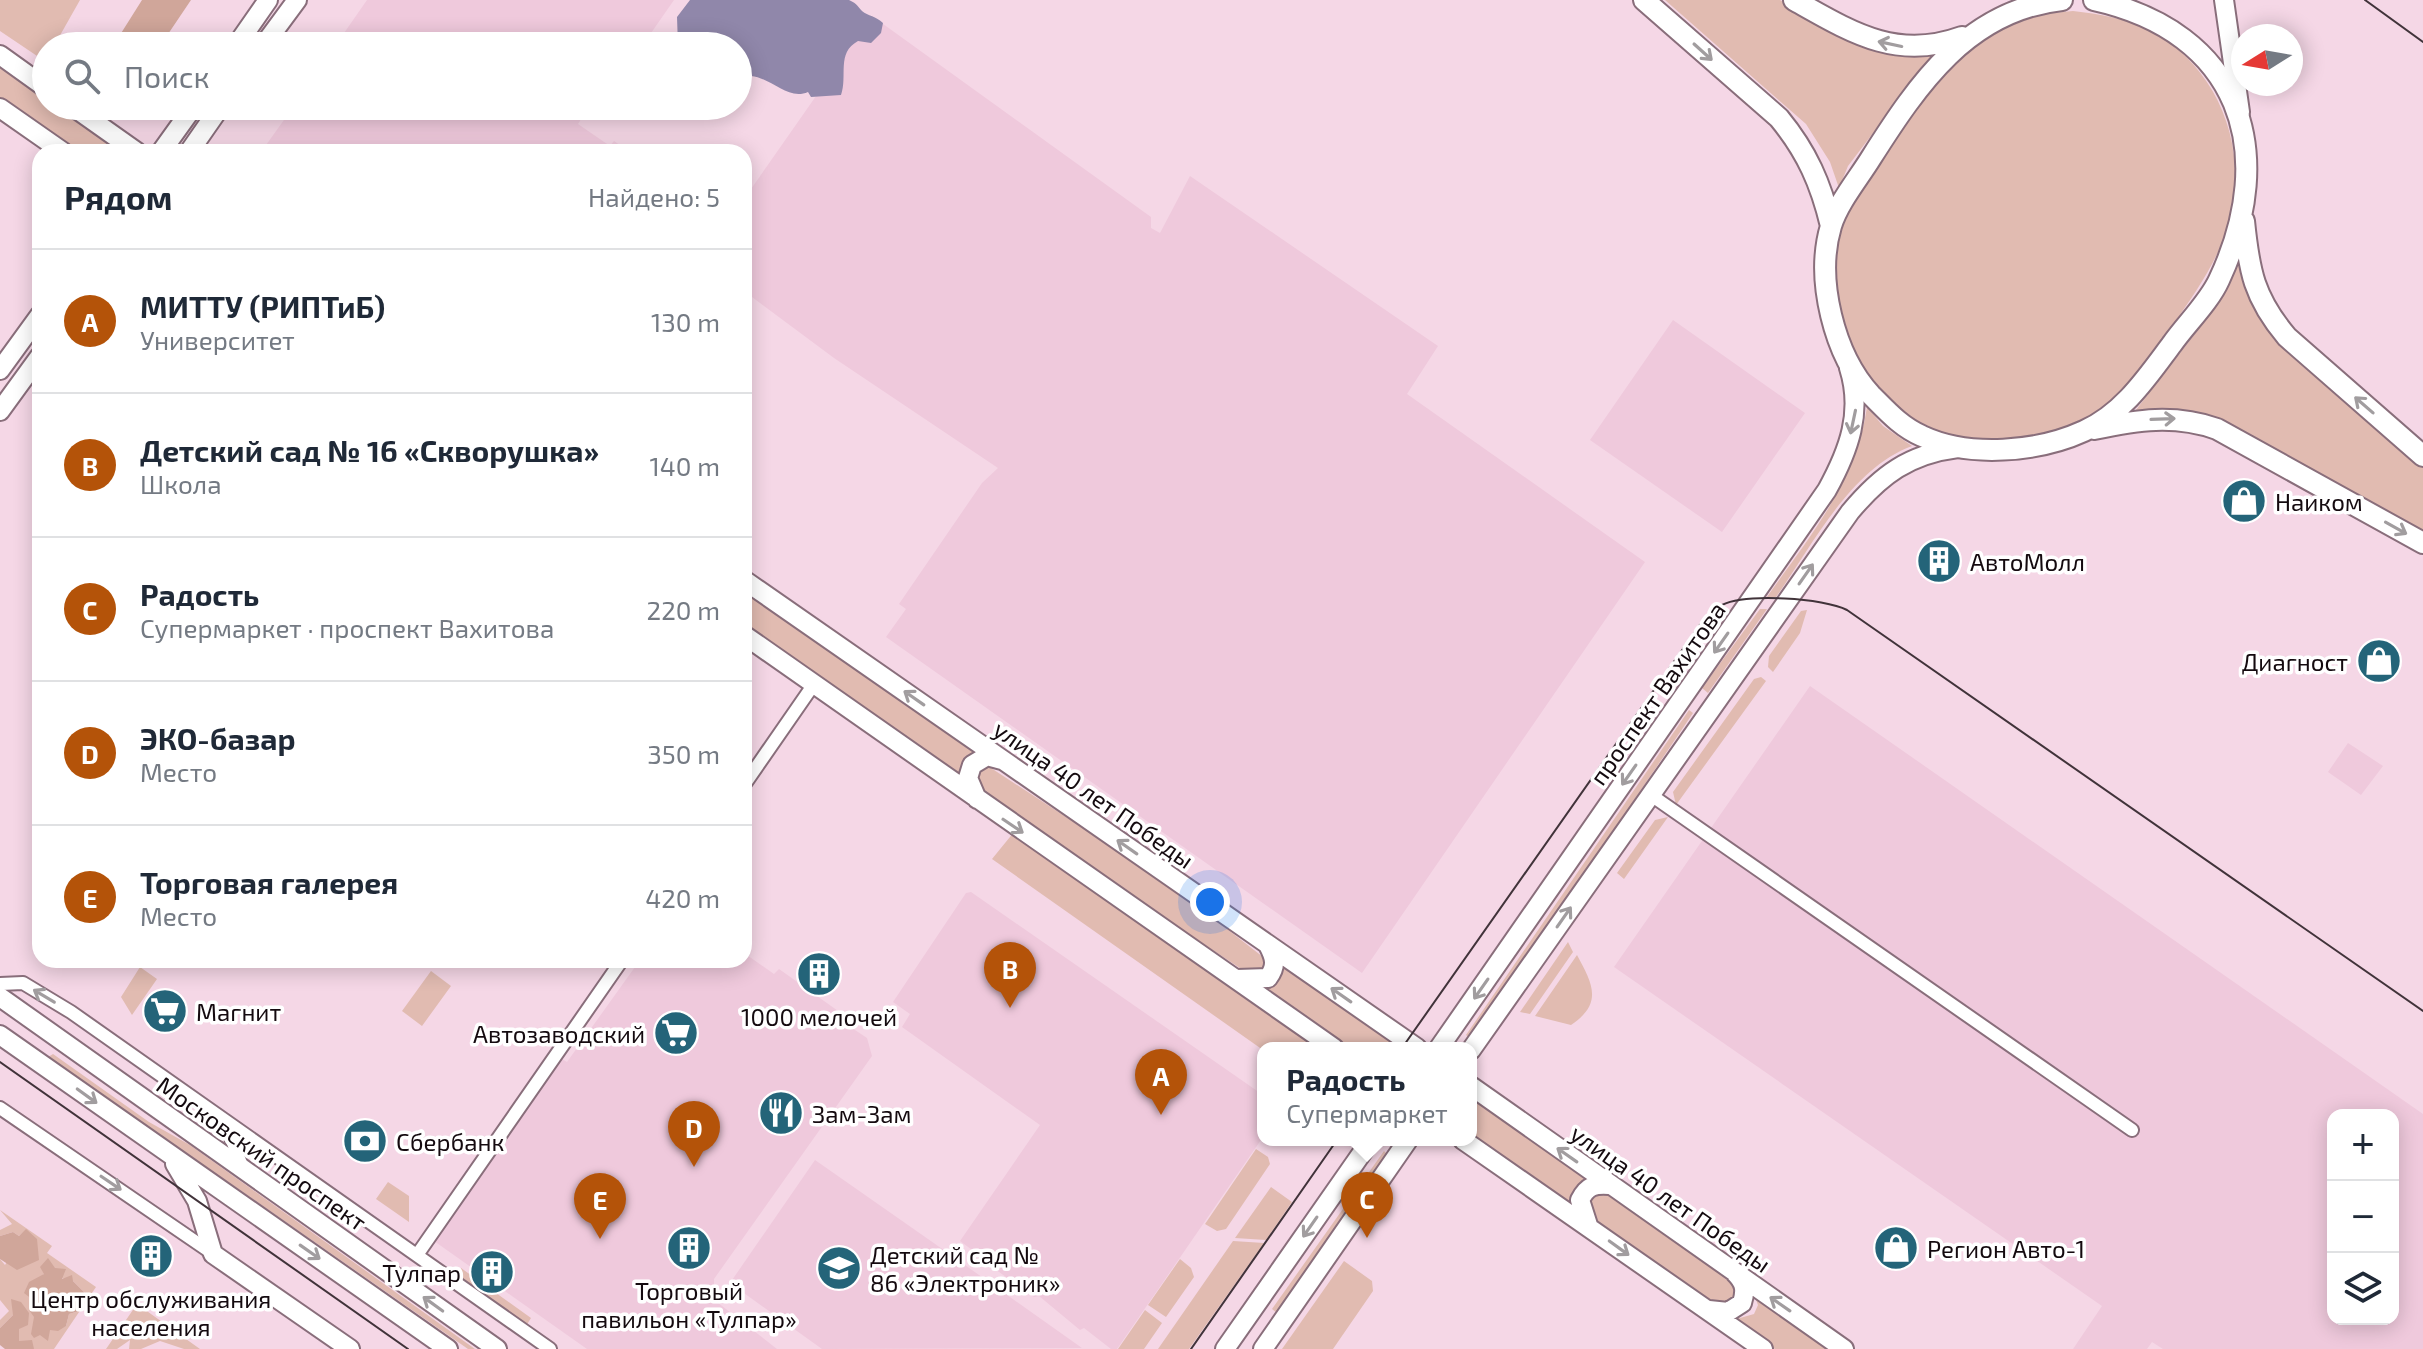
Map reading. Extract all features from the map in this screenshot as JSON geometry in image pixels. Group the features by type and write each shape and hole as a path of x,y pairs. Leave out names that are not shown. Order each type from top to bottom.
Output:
{"main road":[{"path":"246,32 268,0"},
{"path":"273,32 297,0"},
{"path":"1644,0 1788,129 1814,168 1831,226 1827,259 1830,305 1841,347 1867,390 1894,419 1923,437 1961,447"},
{"path":"1794,0 1845,28 1893,45 1916,48 1941,45 1966,36 1997,18 2042,2 2062,0"},
{"path":"2094,0 2135,9 2191,44 2226,84 2245,142"},
{"path":"2086,431 2127,402 2218,282 2243,215 2247,186 2245,142 2224,0"},
{"path":"1831,226 1926,76 1966,36"},
{"path":"0,55 32,78"},
{"path":"0,108 52,144"},
{"path":"92,120 126,144"},
{"path":"167,144 184,120"},
{"path":"195,144 211,120"},
{"path":"2243,215 2254,287 2268,314 2287,337 2423,456"},
{"path":"0,370 32,326"},
{"name":"проспект Вахитова","path":"1443,1042 1838,471 1856,410 1856,391 1841,347"},
{"path":"0,411 32,367"},
{"path":"1477,1042 1869,489 1888,471 1909,459 1928,451 1961,447 1996,449 2050,443 2133,421 2191,420 2217,429 2423,543"},
{"name":"улица 40 лет Победы","path":"752,586 1408,1042"},
{"path":"752,641 1326,1042"},
{"path":"1674,711 1696,694 1703,694 1705,699 1697,729"},
{"path":"980,803 970,790 968,778 972,765 987,756 1004,761"},
{"path":"1237,979 1268,978 1274,969 1275,957 1268,945"},
{"name":"Московский проспект","path":"0,997 497,1349"},
{"path":"0,1035 448,1349"},
{"path":"52,1071 45,1060 47,1051 57,1044 69,1047"},
{"name":"улица 40 лет Победы","path":"1477,1090 1844,1349"},
{"path":"1225,1349 1367,1146"},
{"path":"1262,1349 1404,1146"},
{"path":"1472,1146 1763,1349"},
{"path":"166,1153 185,1177 197,1201 213,1254 350,1349"},
{"path":"1588,1225 1580,1200 1584,1191 1597,1184 1609,1185"},
{"path":"1707,1309 1728,1312 1742,1303 1743,1281 1730,1269"},
{"path":"1237,1332 1260,1313 1267,1315 1271,1322 1262,1349"}],"street":[{"path":"752,773 814,684"},
{"path":"1651,795 2132,1130"},
{"path":"417,1255 616,968"},
{"path":"0,984 23,983 71,1012 550,1349"},
{"path":"0,1108 213,1254"},
{"path":"223,1119 243,1169"}],"shaded area":[{"path":"0,0 80,0 62,32 32,32 32,53 0,31"},
{"path":"142,0 191,0 169,32 122,32"},
{"path":"367,0 674,0 652,32 345,32"},
{"path":"690,0 849,0 883,23 881,33 871,43 858,41 847,52 841,95 811,97 808,92 794,94 752,76 752,32 678,32 677,17"},
{"path":"1665,0 1780,0 1846,37 1934,53 1848,166 1839,188 1830,162 1806,124"},
{"path":"2073,11 2112,17 2149,30 2194,65 2211,88 2232,141 2234,198 2228,226 2204,278 2155,350 2127,386 2093,415 2052,434 2004,443 1980,443 1934,433 1908,419 1885,398 1857,360 1847,338 1836,293 1835,269 1843,222 1852,199 1951,59 2021,16"},
{"path":"872,16 1151,217 1151,228 1160,233 1190,176 1438,346 1407,394 1645,562 1362,973 886,637 906,609 899,604 982,483 998,468 834,358 752,297 752,188"},
{"path":"0,68 32,89 32,120 83,120 118,144 63,144 0,100"},
{"path":"284,120 580,120 578,124 607,144 267,144"},
{"path":"2241,260 2279,339 2423,467 2423,533 2202,416 2176,410 2132,415 2221,300"},
{"path":"1673,320 1805,413 1722,532 1590,440"},
{"path":"1867,407 1883,426 1912,446 1890,457 1851,490 1776,597 1767,597 1815,530 1842,484 1853,460"},
{"path":"752,593 976,750 959,781 752,629"},
{"path":"1760,609 1767,609 1708,693 1702,688"},
{"path":"1807,610 1800,633 1773,672 1768,667 1769,656 1801,611"},
{"path":"1761,677 1766,681 1676,805 1673,792 1754,679"},
{"path":"1810,686 2423,1114 2423,1349 2163,1349 2152,1342 2147,1349 2073,1349 2102,1306 1614,967"},
{"path":"1689,710 1693,713 1472,1040 1466,1035"},
{"path":"2348,743 2383,766 2361,795 2328,772"},
{"path":"981,767 991,768 1173,887 1263,957 1266,967 1252,976 1064,852 980,790 975,779"},
{"path":"1668,817 1624,879 1617,873 1655,820"},
{"path":"1014,832 1240,987 1310,1042 1257,1042 1257,1046 992,859"},
{"path":"971,892 1257,1091 1257,1146 1117,1349 1111,1349 1084,1328 1080,1330 1039,1296 1034,1297 992,1267 988,1255 979,1255 960,1241 1040,1125 902,1027 910,1014 893,1002 966,893"},
{"path":"1568,942 1573,952 1530,1014 1520,1012"},
{"path":"1577,955 1592,992 1588,1009 1571,1025 1535,1016"},
{"path":"752,959 774,974 779,969 855,1023 852,1028 867,1038 872,1056 714,1279 714,1287 708,1295 777,1349 587,1349 434,1241 562,1059 567,1062 634,968 752,968"},
{"path":"1282,963 1396,1042 1337,1042 1264,991 1271,986"},
{"path":"139,968 157,979 132,1015 121,997"},
{"path":"431,971 451,986 422,1026 402,1011"},
{"path":"53,1054 149,1122 190,1145 475,1349 468,1349 237,1188 49,1063 48,1057"},
{"path":"1477,1098 1591,1180 1573,1208 1477,1142"},
{"path":"1256,1149 1268,1157 1270,1164 1226,1229 1217,1231 1205,1224"},
{"path":"1384,1151 1389,1156 1277,1313 1272,1309"},
{"name":"Детский сад № 86 «Электроник»","path":"815,1160 1082,1348 822,1349 730,1283"},
{"path":"388,1182 409,1196 409,1222 376,1199"},
{"path":"1271,1187 1292,1202 1266,1240 1235,1238"},
{"path":"1608,1193 1736,1283 1737,1290 1731,1300 1711,1304 1592,1222 1587,1198 1591,1194"},
{"path":"0,1210 52,1246 47,1253 96,1287 54,1349 34,1349 19,1342 13,1315 0,1328 0,1320 9,1311 0,1300 0,1259 5,1265 26,1230 19,1236 13,1232 0,1236 0,1230 12,1224","holes":["44,1274 73,1281 85,1293 79,1311 69,1314 66,1326 50,1329 37,1303 25,1292"]},
{"path":"26,1229 37,1239 39,1260 17,1270 0,1259 0,1236 13,1232 19,1236"},
{"path":"1233,1241 1264,1243 1189,1349 1158,1349"},
{"path":"48,1258 55,1268 66,1269 62,1279 72,1275 73,1281 85,1293 79,1311 69,1314 66,1326 58,1331 50,1330 48,1341 40,1335 34,1338 31,1334 34,1317 29,1310 37,1303 24,1293 29,1282 44,1274 40,1267"},
{"path":"1180,1259 1191,1268 1194,1277 1166,1317 1148,1305"},
{"path":"1344,1261 1372,1281 1373,1291 1333,1349 1282,1349"},
{"path":"461,1268 531,1318 526,1326 456,1276"},
{"path":"1753,1292 1832,1349 1775,1349 1733,1320 1754,1314 1758,1305"},
{"path":"11,1299 21,1302 29,1313 28,1325 19,1329 19,1341 32,1340 34,1349 5,1349 0,1345 0,1328 13,1315"},
{"path":"137,1304 200,1349 184,1349 160,1341 141,1349 129,1349 130,1340 117,1349 106,1349"},
{"path":"1145,1310 1162,1323 1144,1349 1118,1349"}],"tram line":[{"path":"2365,0 2423,42"},
{"path":"1406,1042 1699,626 1722,605 1766,598 1821,602 1847,610 2423,1011"},
{"path":"0,1062 408,1349"},
{"path":"1191,1349 1333,1146"}],"place":[{"name":"Наиком","path":"2244,501"},
{"name":"АвтоМолл","path":"1939,561"},
{"name":"Диагност","path":"2379,661"},
{"name":"1000 мелочей","path":"819,974"},
{"name":"Детский сад № 16 «Скворушка»","path":"1010,1008"},
{"name":"Магнит","path":"165,1011"},
{"name":"Автозаводский","path":"676,1033"},
{"name":"Зам-Зам","path":"781,1113"},
{"name":"МИТТУ (РИПТиБ)","path":"1161,1115"},
{"name":"Сбербанк","path":"365,1141"},
{"name":"ЭКО-базар","path":"694,1167"},
{"name":"Радость","path":"1367,1238"},
{"name":"Торговая галерея","path":"600,1239"},
{"name":"Торговый павильон «Тулпар»","path":"689,1248"},
{"name":"Регион Авто-1","path":"1896,1248"},
{"name":"Центр обслуживания населения","path":"151,1256"},
{"name":"Детский сад № 86 «Электроник»","path":"839,1268"},
{"name":"Тулпар","path":"492,1272"}]}
